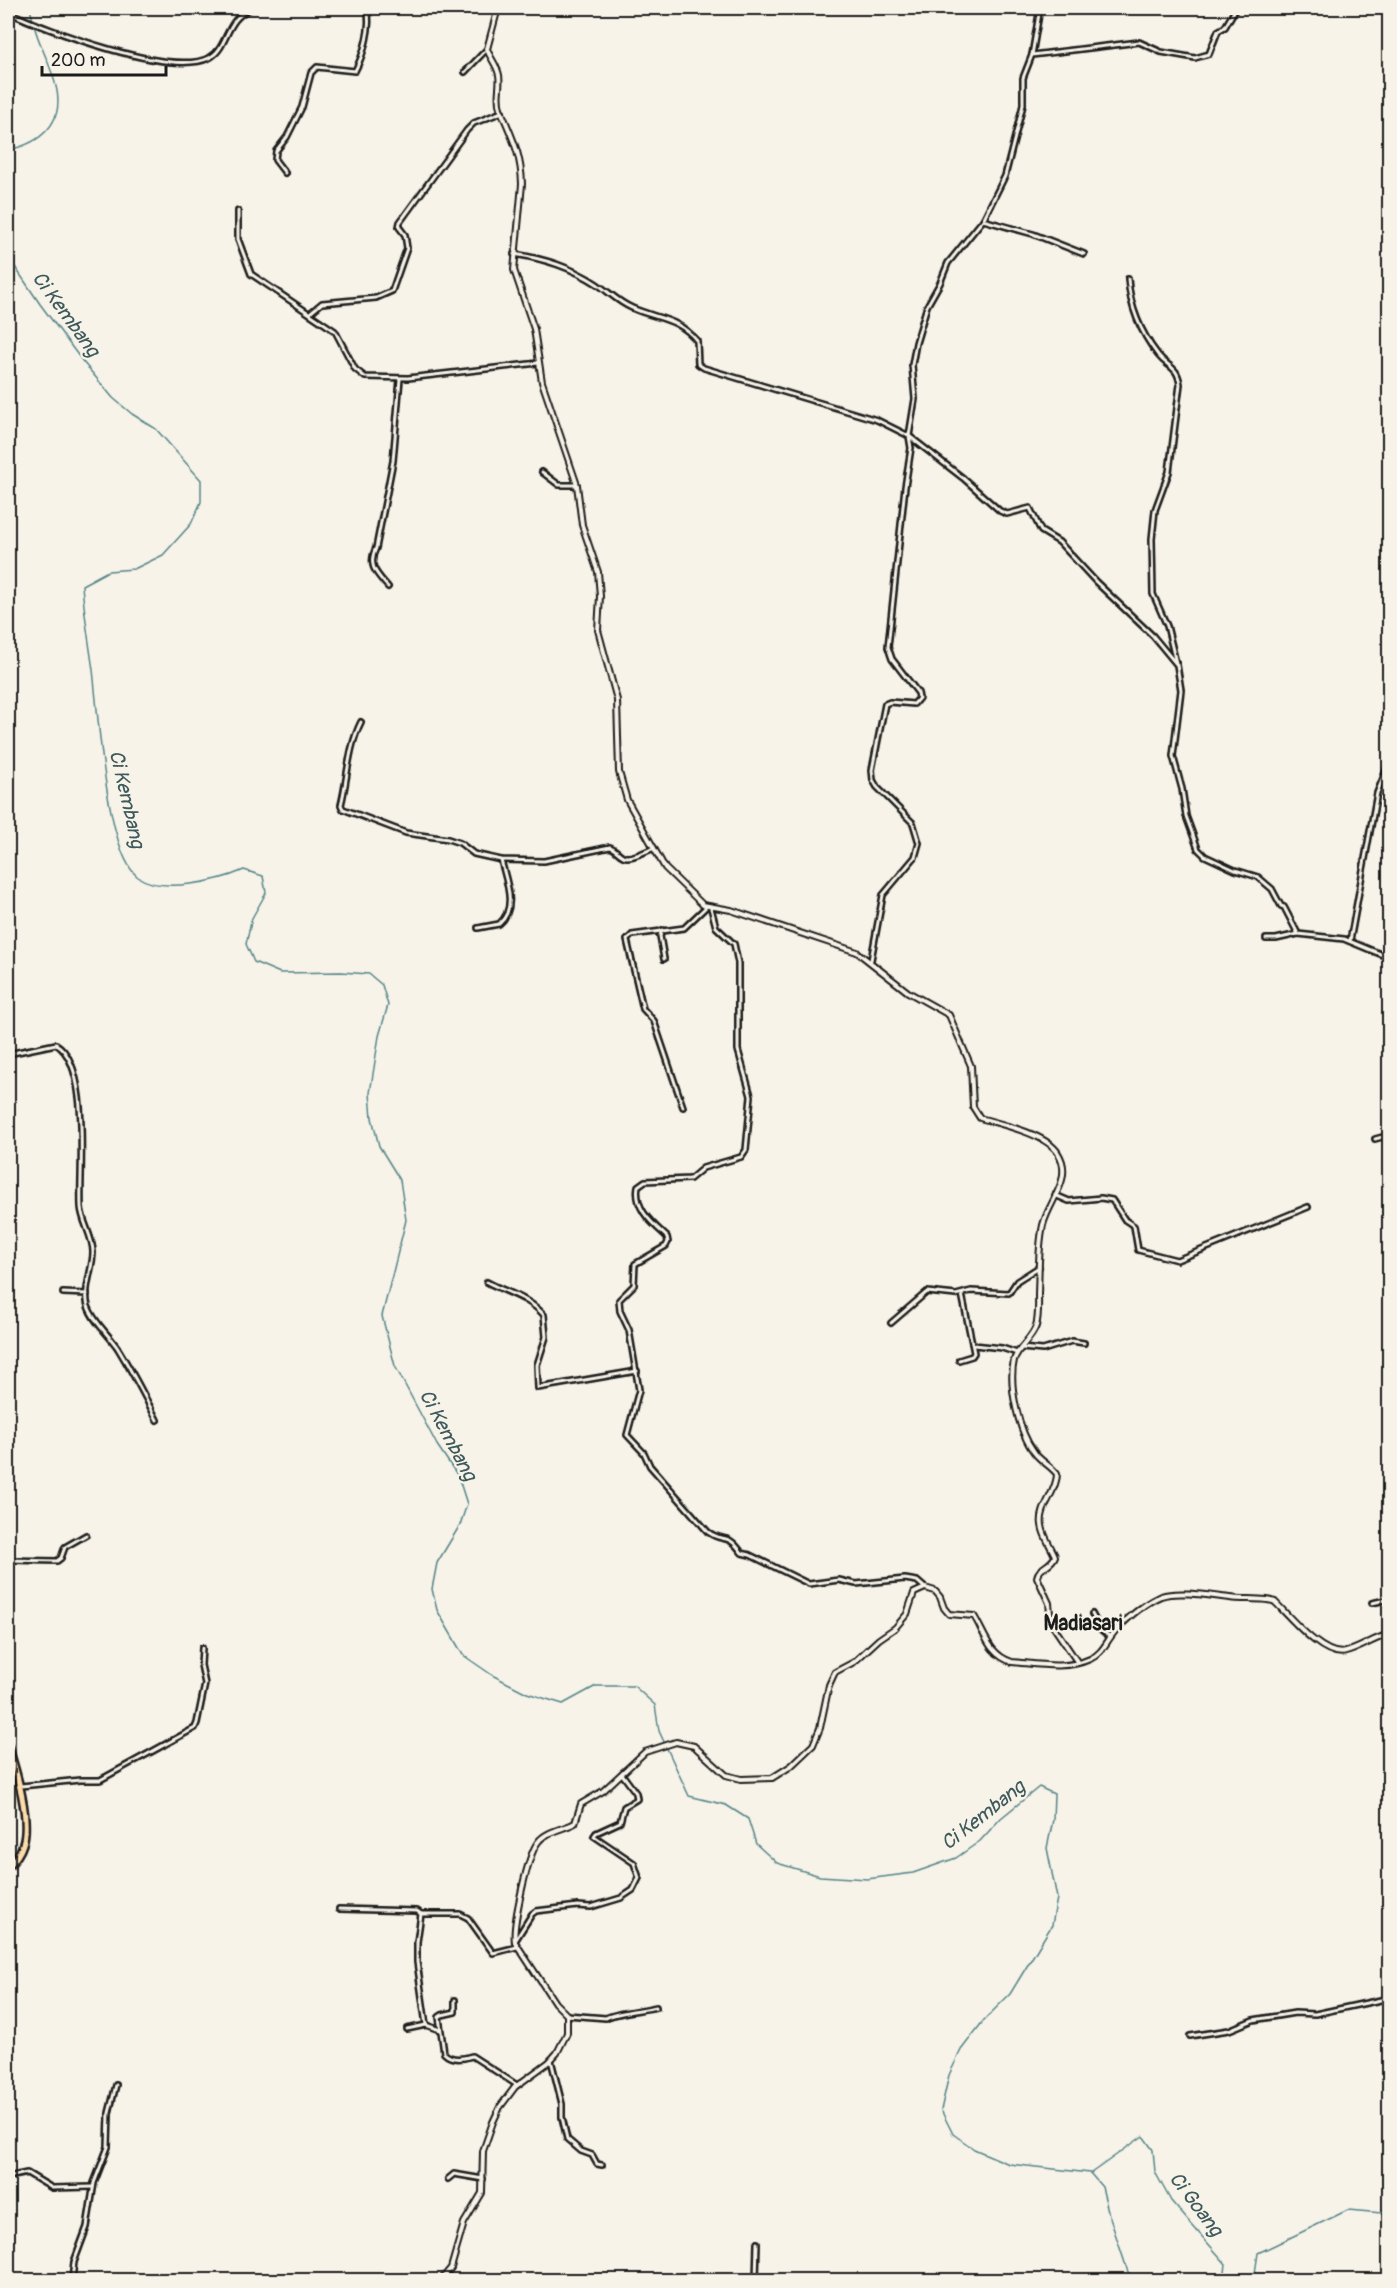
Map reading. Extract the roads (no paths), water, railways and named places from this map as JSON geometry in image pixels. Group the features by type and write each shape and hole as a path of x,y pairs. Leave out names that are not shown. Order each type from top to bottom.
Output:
{"main road":[{"path":"8,1745 26,1823 25,1835 17,1858 8,1867"}],"street":[{"path":"8,12 80,40 174,63 198,62 214,55 236,17 252,8"},
{"path":"285,173 275,160 276,151 288,137 302,107 311,73 317,67 355,71 367,29 368,8"},
{"path":"465,72 487,49 498,8"},
{"path":"871,960 883,895 915,857 919,843 913,823 877,787 872,775 885,704 890,702 914,704 919,698 918,693 892,659 888,647 911,448 909,436 915,399 913,358 927,306 948,263 983,220 1005,176 1023,105 1023,78 1032,55 1040,8"},
{"path":"1032,55 1139,42 1161,52 1195,58 1205,56 1209,54 1218,31 1225,27 1236,8"},
{"path":"487,49 499,75 499,103 516,144 522,177 514,270 534,329 542,382 577,485 582,525 598,572 599,635 617,700 620,781 627,800 669,873 698,902 706,907 731,910 857,952 871,960 908,992 950,1017 971,1066 973,1107 978,1117 1040,1139 1057,1151 1062,1160 1064,1176 1044,1223 1036,1326 1014,1361 1015,1404 1024,1438 1035,1454 1057,1474 1056,1487 1042,1518 1044,1534 1055,1556 1054,1561 1040,1570 1037,1577 1049,1604 1052,1623 1078,1663"},
{"path":"310,314 322,303 376,298 392,291 407,248 405,235 399,226 400,222 467,130 474,123 502,112"},
{"path":"238,211 238,239 251,273 335,331 358,373 365,377 400,379 538,363"},
{"path":"983,220 1033,234 1084,254"},
{"path":"514,254 563,265 597,284 626,305 680,324 697,340 698,364 704,368 855,412 909,436 1000,512 1007,514 1030,508 1041,531 1059,542 1096,582 1153,636 1176,665"},
{"path":"1128,279 1129,294 1143,331 1160,358 1177,371 1180,386 1169,472 1153,518 1152,548 1153,594 1167,626 1181,690 1173,756 1183,792 1186,819 1196,847 1205,856 1235,870 1258,877 1272,889 1281,906 1284,906 1289,913 1298,934"},
{"path":"388,587 373,568 372,557 376,548 393,461 400,379"},
{"path":"542,472 559,485 577,485"},
{"path":"361,722 350,750 341,805 344,809 406,833 454,841 474,854 501,860 544,861 610,847 623,856 629,857 654,848"},
{"path":"1350,941 1377,793 1389,761"},
{"path":"478,928 499,924 508,911 510,900 501,860"},
{"path":"683,1107 654,1021 644,1009 627,943 628,938 632,935 684,928 706,907"},
{"path":"711,908 716,927 733,943 738,963 738,1050 751,1096 747,1150 741,1157 703,1168 690,1179 645,1181 638,1186 638,1198 644,1214 667,1237 669,1242 635,1264 634,1285 619,1300 619,1307 629,1330 639,1393 628,1437 710,1534 732,1540 742,1553 809,1584 839,1580 856,1584 905,1579 917,1581 925,1588 935,1591 950,1614 974,1616 991,1648 1006,1660 1062,1666 1096,1656 1116,1629 1153,1601 1170,1594 1251,1601 1271,1599 1303,1632 1331,1651 1338,1653 1347,1652 1389,1634"},
{"path":"662,930 660,936 664,959"},
{"path":"1266,939 1298,934 1350,941 1389,958"},
{"path":"8,1054 56,1044 63,1050 79,1086 81,1098 81,1209 93,1248 87,1294 90,1310 117,1347 157,1420"},
{"path":"1375,1138 1389,1135"},
{"path":"1055,1195 1069,1201 1101,1198 1112,1200 1125,1220 1134,1226 1138,1250 1174,1261 1308,1207"},
{"path":"891,1323 927,1292 956,1295 972,1290 1009,1293 1017,1281 1039,1267"},
{"path":"487,1282 518,1294 544,1315 546,1337 537,1365 538,1388 637,1371"},
{"path":"63,1293 87,1294"},
{"path":"959,1359 972,1356 974,1345 962,1294"},
{"path":"1021,1348 1043,1350 1072,1341 1084,1343"},
{"path":"974,1345 1017,1353"},
{"path":"8,1560 57,1561 61,1558 65,1547 86,1535"},
{"path":"656,2007 626,2014 613,2014 606,2018 567,2015 555,2003 515,1942 514,1932 523,1888 537,1842 575,1823 581,1804 603,1791 641,1754 670,1743 682,1742 693,1746 720,1771 733,1777 764,1780 780,1774 809,1750 815,1741 829,1685 836,1672 854,1662 895,1628 907,1614 914,1593 925,1588"},
{"path":"1372,1603 1389,1599"},
{"path":"1092,1614 1100,1629 1110,1637"},
{"path":"19,1786 100,1780 195,1728 205,1684 201,1665 202,1648"},
{"path":"515,1942 536,1911 578,1906 591,1907 621,1898 633,1890 639,1878 634,1863 594,1836 620,1822 624,1807 637,1799 636,1793 621,1773"},
{"path":"339,1909 460,1914 468,1918 494,1953 517,1947"},
{"path":"421,1914 417,1962 426,2025 430,2029 440,2030"},
{"path":"1190,2036 1229,2030 1253,2020 1295,2013 1315,2014 1389,1998"},
{"path":"455,2000 455,2012 440,2016 440,2030 446,2055 459,2059 472,2056 518,2085"},
{"path":"441,2280 451,2268 464,2223 482,2193 483,2151 493,2122 504,2101 518,2085 550,2060 564,2043 567,2033 567,2015"},
{"path":"408,2029 426,2025"},
{"path":"550,2060 562,2104 562,2117 567,2139 581,2151 592,2155 597,2164 602,2165"},
{"path":"72,2280 74,2262 87,2228 93,2187 108,2147 109,2113 116,2085"},
{"path":"8,2177 27,2173 52,2188 93,2187"},
{"path":"448,2180 454,2175 483,2179"},
{"path":"756,2280 757,2243"}],"waterway":[{"name":"Ci Kembang","path":"30,8 33,21"},
{"name":"Ci Kembang","path":"8,150 30,143 44,134 55,117 58,105 54,78 34,25"},
{"name":"Ci Kembang","path":"8,246 11,261 83,362 113,398 132,414 156,429 201,480 201,502 191,524 163,555 134,569 108,571 82,585 105,780 118,840 127,863 138,877 161,885 206,882 244,870 263,876 266,893 252,918 246,944 254,962 280,973 369,974 382,985 388,1005 379,1036 370,1093 372,1118 379,1146 400,1180 406,1220 382,1316 395,1366 437,1445 458,1476 467,1504 460,1525 437,1563 432,1589 437,1610 463,1655 492,1675 527,1693 563,1704 596,1686 634,1686 655,1705 659,1731 689,1796 726,1805 748,1819 756,1844 777,1863 820,1876 867,1879 913,1873 956,1858 980,1841 1001,1818 1039,1787 1054,1794 1053,1820 1047,1848 1057,1898 1052,1925 1010,1994 984,2020 961,2050 949,2075 941,2110 953,2134 974,2149 1009,2164 1090,2173 1102,2187 1128,2272 1136,2280"},
{"name":"Ci Goang","path":"1091,2173 1143,2136 1153,2150 1155,2172 1171,2201 1226,2264 1224,2280"},
{"name":"Ci Goang","path":"1254,2280 1258,2253 1348,2210 1382,2213 1390,2225"}],"district":[{"name":"Madiasari","path":"1083,1623"}]}
